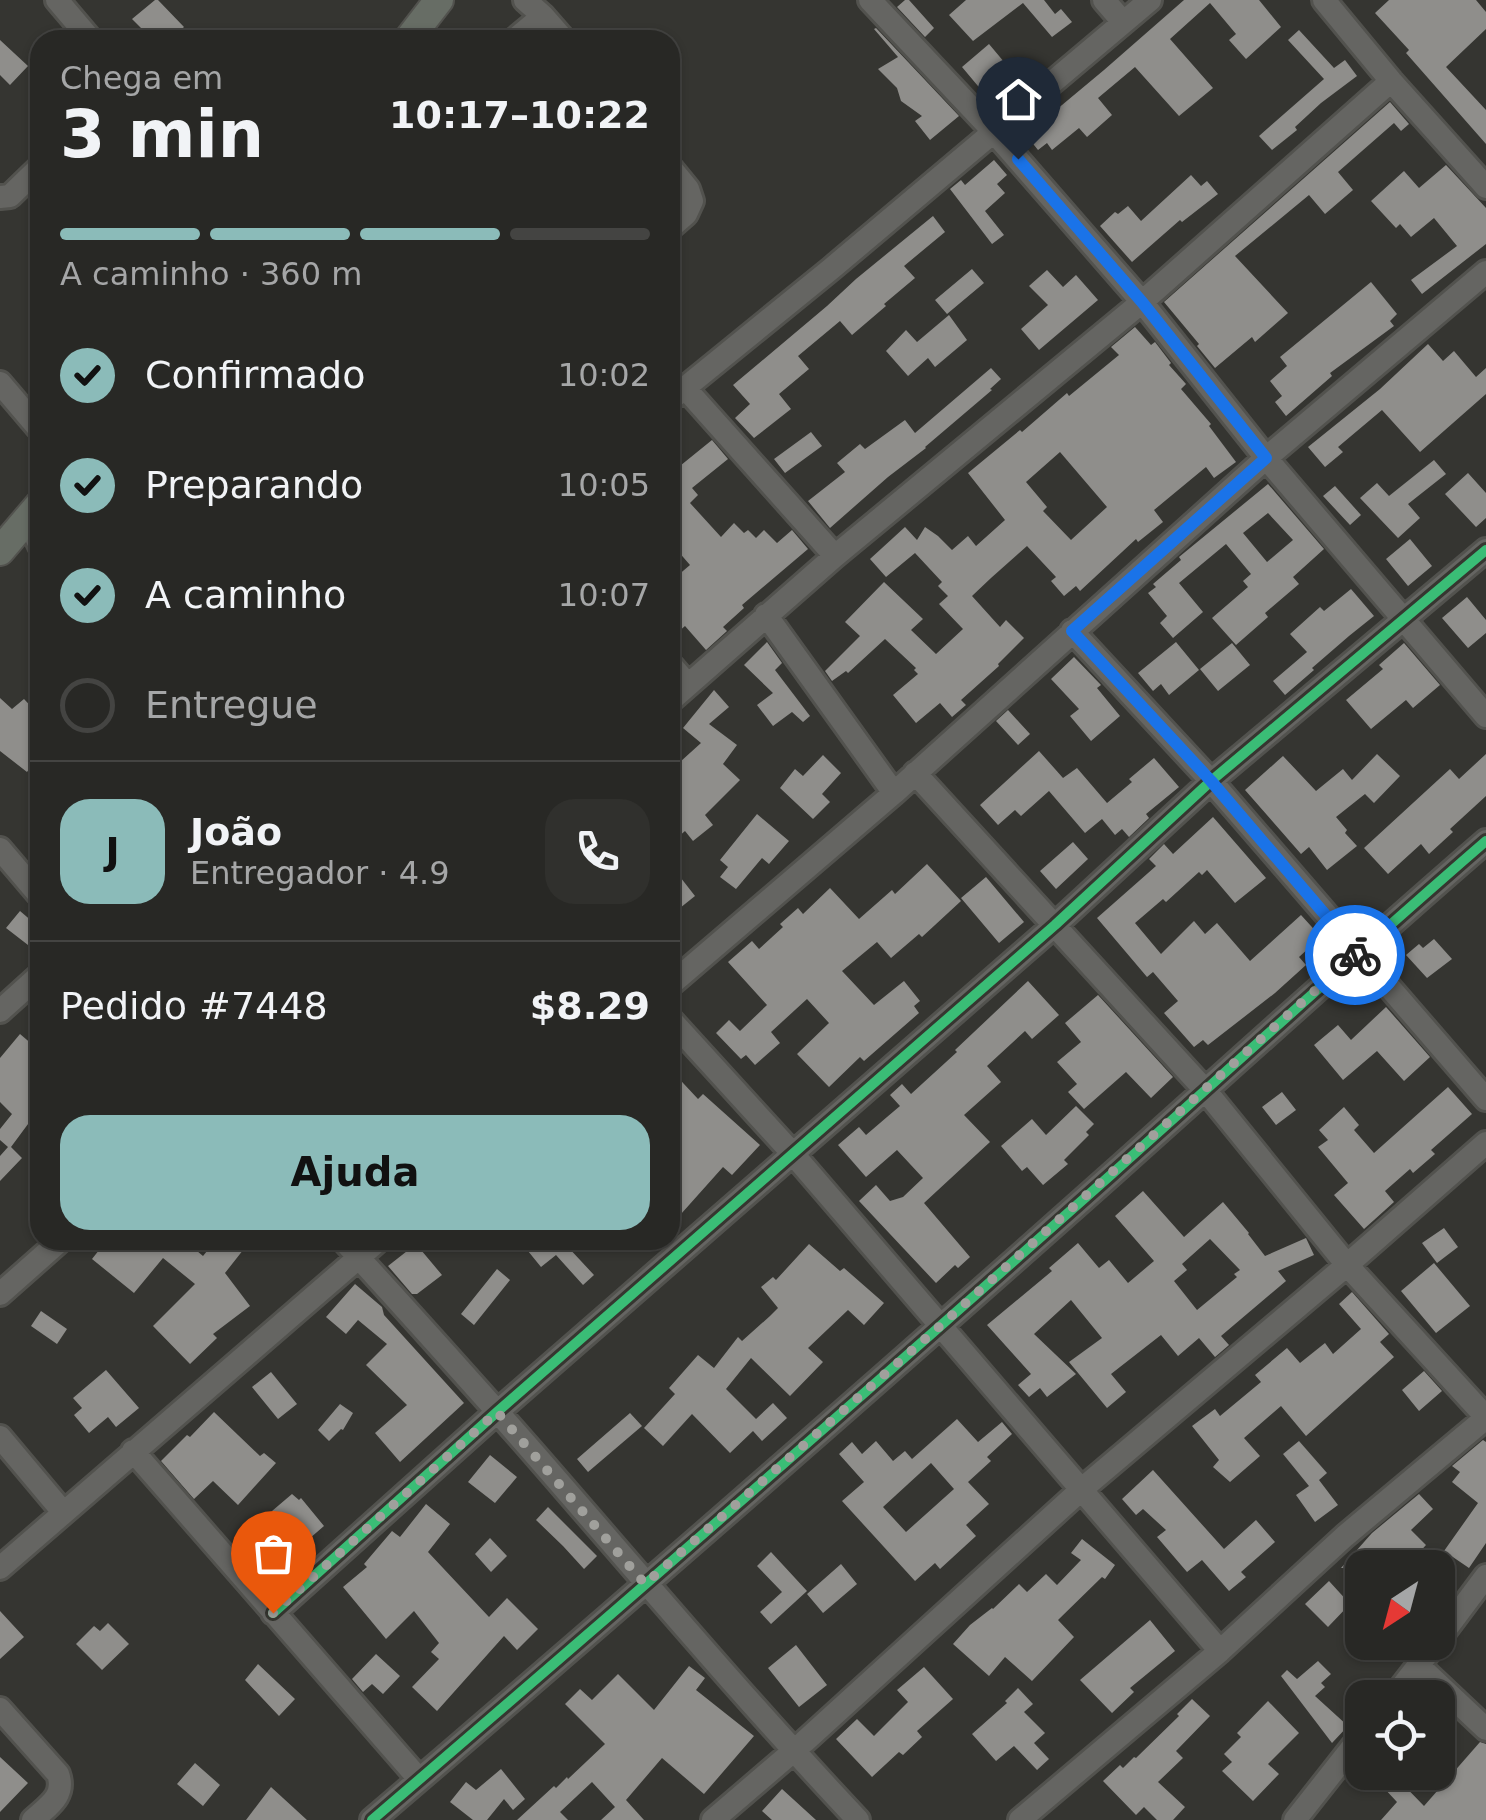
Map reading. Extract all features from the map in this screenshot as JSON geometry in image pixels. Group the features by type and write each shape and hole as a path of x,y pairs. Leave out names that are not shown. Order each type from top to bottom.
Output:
{"main road":[{"path":"416,30 439,0"},
{"path":"0,552 30,517"}],"street":[{"path":"525,0 555,30"},
{"path":"870,0 993,131 1142,302 1266,458 1486,716"},
{"path":"1104,0 1123,22"},
{"path":"680,392 1150,0"},
{"path":"1324,0 1486,187"},
{"path":"69,5 85,30"},
{"path":"526,30 543,16"},
{"path":"680,692 835,556 1142,302 1391,81"},
{"path":"0,197 10,196 30,177"},
{"path":"680,179 692,202 680,219"},
{"path":"680,976 894,793 1266,458 1486,272"},
{"path":"0,383 30,418"},
{"path":"680,396 835,556"},
{"path":"273,1613 1211,781 1486,550"},
{"path":"766,615 894,793"},
{"path":"1072,631 1211,781 1486,1099"},
{"path":"680,676 688,685"},
{"path":"915,773 1205,1090 1348,1265 1486,1418 1020,1820"},
{"path":"372,1820 940,1326 1486,840"},
{"path":"0,849 30,884"},
{"path":"0,1011 30,984"},
{"path":"680,1030 793,1154 1220,1650"},
{"path":"714,1820 1082,1489 1486,1143"},
{"path":"0,1294 50,1250"},
{"path":"0,1568 350,1250"},
{"path":"352,1250 858,1820"},
{"path":"0,1437 63,1512"},
{"path":"133,1451 419,1779"},
{"path":"1455,1616 1486,1576"},
{"path":"1407,1680 1422,1660"},
{"path":"1418,1665 1486,1729"},
{"path":"0,1709 58,1774 61,1783 54,1800 32,1820"},
{"path":"1294,1820 1345,1756"}],"building":[{"path":"158,0 184,27 143,30 132,19"},
{"path":"905,0 934,28 925,37 897,7"},
{"path":"966,0 1044,0 1055,14 1061,9 1072,22 1052,37 1023,3 973,41 949,15"},
{"path":"1184,0 1259,0 1281,27 1246,59 1229,40 1236,34 1210,3 1170,39 1213,88 1179,116 1135,67 1098,98 1112,115 1087,137 1079,128 1052,150 1047,143 1038,150 1026,135"},
{"path":"1389,0 1476,0 1486,12 1486,29 1446,67 1486,110 1486,144 1375,13"},
{"path":"876,28 959,116 930,140 915,121 922,116 901,101 897,88 878,69 898,57"},
{"path":"1299,30 1334,68 1345,60 1357,76 1321,103 1272,150 1259,136 1324,79 1288,40"},
{"path":"0,40 28,66 10,85 0,75"},
{"path":"989,44 1015,75 988,98 962,67"},
{"path":"1390,102 1409,124 1401,131 1394,123 1338,172 1353,190 1325,214 1309,195 1235,256 1288,313 1255,342 1252,337 1215,368 1164,302"},
{"path":"994,160 1007,175 997,184 1005,193 985,211 1004,235 992,244 950,189 961,180 965,185"},
{"path":"1446,165 1486,208 1486,244 1422,294 1411,280 1457,246 1434,218 1411,237 1400,224 1396,228 1371,201 1404,171 1419,188"},
{"path":"1191,175 1201,186 1207,181 1218,194 1180,220 1132,262 1100,226 1128,206 1141,221"},
{"path":"933,216 945,232 904,266 915,278 852,335 840,321 798,356 809,369 779,394 791,409 754,438 735,418 750,404 733,385"},
{"path":"972,269 984,283 947,314 935,300"},
{"path":"1047,270 1063,287 1076,275 1098,300 1039,350 1021,329 1048,305 1029,286"},
{"path":"1371,282 1397,314 1390,321 1394,326 1330,373 1332,376 1286,416 1275,402 1282,396 1270,381 1287,366 1280,357"},
{"path":"949,315 967,340 935,367 928,358 908,376 886,351 906,330 917,342"},
{"path":"1135,327 1151,345 1155,342 1186,384 1181,389 1236,462 1214,478 1206,467 1154,510 1163,522 1138,542 1136,539 1080,591 1076,586 1064,596 1051,581 1056,577 1027,546 991,578 972,596 1000,627 1006,620 1024,638 961,700 966,705 952,717 940,703 916,723 893,695 918,674 916,668 885,639 848,673 832,681 825,671 860,636 845,622 884,582 923,619 911,630 936,654 963,629 939,604 948,596 938,586 942,582 915,553 886,577 870,559 905,527 917,540 925,527 952,550 968,536 976,546 1005,520 968,473 1119,355 1111,347","holes":["1060,452 1107,507 1071,540 1043,511 1047,507 1026,482"]},
{"path":"1428,344 1443,361 1454,351 1476,377 1486,368 1486,394 1420,452 1382,410 1338,447 1343,452 1325,467 1308,447"},
{"path":"991,368 1001,379 992,390 830,528 808,501 845,472 837,463 860,444 865,449 905,420 915,433"},
{"path":"811,432 822,446 785,473 774,459"},
{"path":"712,440 728,459 692,488 698,495 690,503 721,537 734,523 756,538 764,530 777,543 792,530 808,549 742,605 744,608 723,627 727,631 706,650 685,626 680,630 680,574 690,565 680,554 680,466"},
{"path":"1434,460 1446,474 1408,504 1420,518 1398,538 1360,498 1377,483 1389,496"},
{"path":"1468,473 1486,493 1486,518 1476,527 1445,494"},
{"path":"1268,484 1324,549 1293,577 1299,584 1236,645 1212,618 1248,587 1243,581 1251,574 1226,544 1179,583 1203,612 1173,638 1160,623 1167,616 1148,593 1181,560 1179,557","holes":["1268,513 1293,540 1267,562 1243,533"]},
{"path":"1335,486 1361,515 1350,525 1323,496"},
{"path":"1410,539 1432,566 1408,586 1386,559"},
{"path":"1351,589 1374,616 1285,695 1273,681 1307,652 1290,634 1320,607 1324,611"},
{"path":"1467,597 1486,620 1486,633 1468,648 1442,618"},
{"path":"767,642 782,663 775,670 810,716 803,722 792,712 773,726 757,705 773,693 744,665"},
{"path":"1176,642 1199,670 1169,695 1161,684 1153,691 1138,673"},
{"path":"1232,643 1250,665 1218,691 1200,669"},
{"path":"1404,643 1440,685 1413,708 1406,700 1371,729 1346,700 1383,669 1379,665"},
{"path":"1074,657 1101,685 1097,688 1120,716 1091,741 1070,716 1079,709 1051,679"},
{"path":"714,690 729,707 709,724 737,745 723,764 740,780 705,815 713,825 693,841 685,831 680,835 680,762 701,743 683,728"},
{"path":"0,698 12,709 24,699 30,705 30,768 27,772 0,751"},
{"path":"1008,710 1030,734 1018,745 996,721"},
{"path":"1039,751 1063,778 1077,768 1107,803 1154,758 1179,787 1146,814 1149,818 1129,837 1122,829 1115,835 1102,819 1085,833 1049,791 1021,816 1015,810 998,825 980,805"},
{"path":"1377,754 1400,776 1374,803 1365,794 1336,817 1357,846 1327,870 1309,847 1301,854 1245,790 1283,756 1316,791 1343,769 1352,780"},
{"path":"1486,754 1486,796 1429,854 1421,844 1388,874 1364,848 1450,769 1459,779"},
{"path":"823,755 841,773 822,794 830,802 813,819 780,788 795,769 803,776"},
{"path":"757,814 789,841 769,864 762,858 736,889 720,877 728,867 720,860"},
{"path":"1213,817 1266,878 1235,903 1207,870 1202,875 1199,872 1135,923 1161,954 1194,921 1205,934 1217,923 1250,961 1301,915 1321,937 1299,957 1306,965 1275,993 1208,1045 1203,1040 1194,1047 1164,1013 1178,1001 1153,972 1147,977 1097,918 1156,866 1149,859 1164,844 1173,854"},
{"path":"1073,842 1088,859 1056,889 1040,871"},
{"path":"927,864 961,901 922,937 919,934 891,958 877,942 842,971 874,1005 904,981 920,1001 914,1006 919,1013 864,1061 860,1057 829,1087 797,1054 829,1023 807,999 771,1032 780,1043 755,1065 746,1055 741,1059 716,1033 729,1020 740,1031 767,1005 728,962 752,941 759,949 798,908 803,914 830,888 859,919 892,890 895,894"},
{"path":"680,877 695,896 680,908"},
{"path":"986,877 1024,922 999,943 961,898"},
{"path":"20,911 30,920 30,942 28,945 6,928"},
{"path":"1434,939 1452,959 1427,978 1406,955 1419,944 1423,948"},
{"path":"1028,981 1059,1015 1032,1039 1025,1031 987,1066 1001,1082 964,1115 990,1142 924,1203 970,1257 936,1283 859,1201 876,1185 890,1201 903,1197 923,1178 897,1150 866,1177 838,1145 859,1127 866,1135 900,1106 890,1095 902,1084 911,1094"},
{"path":"1098,995 1173,1077 1151,1098 1126,1072 1084,1109 1068,1092 1077,1084 1057,1062 1081,1042 1065,1023"},
{"path":"1386,1007 1430,1057 1404,1081 1377,1051 1343,1080 1314,1045 1338,1025 1351,1040"},
{"path":"20,1034 30,1042 30,1121 11,1147 22,1158 0,1181 0,1156 8,1147 0,1140 0,1129 12,1114 0,1102 0,1058"},
{"path":"680,1080 698,1099 703,1094 760,1145 732,1175 723,1167 681,1214"},
{"path":"1448,1087 1472,1114 1431,1150 1435,1154 1385,1191 1394,1202 1364,1229 1334,1195 1348,1183 1318,1147 1328,1140 1319,1130 1344,1107 1359,1125 1354,1130 1374,1153"},
{"path":"1282,1092 1296,1110 1276,1125 1262,1107"},
{"path":"1076,1106 1094,1124 1086,1132 1089,1135 1064,1160 1068,1164 1043,1185 1027,1167 1022,1171 1001,1146 1032,1119 1046,1135"},
{"path":"1143,1191 1184,1237 1223,1202 1265,1256 1306,1238 1314,1255 1278,1271 1286,1281 1221,1336 1229,1345 1215,1357 1199,1338 1178,1356 1161,1335 1111,1374 1126,1392 1107,1408 1069,1362 1102,1338 1071,1300 1034,1334 1076,1374 1047,1397 1040,1388 1029,1397 1018,1385 1031,1374 987,1325 1052,1271 1049,1268 1078,1243 1099,1268 1109,1260 1128,1283 1154,1261 1115,1216","holes":["1210,1239 1240,1270 1234,1274 1237,1277 1197,1310 1174,1281 1187,1270 1182,1264"]},
{"path":"1444,1228 1458,1247 1437,1263 1422,1243"},
{"path":"809,1244 884,1303 864,1325 848,1310 808,1348 823,1362 790,1396 751,1358 726,1389 756,1419 773,1403 787,1418 762,1441 753,1431 730,1453 692,1414 663,1446 644,1428 675,1394 669,1388 698,1355 714,1368 738,1337 742,1341 778,1308 761,1287 773,1277 776,1280"},
{"path":"99,1250 196,1250 203,1256 208,1250 243,1250 225,1273 250,1306 213,1334 217,1338 190,1364 153,1326 195,1284 163,1258 134,1293 92,1259"},
{"path":"408,1250 421,1250 442,1275 412,1294 388,1266"},
{"path":"527,1250 571,1250 594,1275 583,1285 556,1255 541,1267"},
{"path":"1434,1263 1470,1306 1436,1333 1401,1291"},
{"path":"497,1269 510,1280 474,1325 461,1314"},
{"path":"355,1284 382,1307 384,1315 464,1403 400,1462 375,1433 407,1405 366,1365 387,1344 358,1320 346,1334 326,1317"},
{"path":"1352,1292 1389,1334 1380,1342 1394,1357 1306,1436 1281,1406 1244,1438 1260,1456 1230,1482 1213,1467 1219,1460 1192,1426 1215,1409 1220,1416 1261,1382 1255,1375 1287,1348 1300,1363 1325,1343 1333,1354 1361,1329 1339,1304"},
{"path":"41,1311 67,1329 57,1344 31,1326"},
{"path":"106,1370 139,1408 116,1427 108,1417 89,1433 74,1415 82,1408 73,1398"},
{"path":"1424,1371 1442,1391 1419,1411 1402,1390"},
{"path":"271,1372 297,1404 278,1419 252,1387"},
{"path":"340,1404 353,1413 343,1430 329,1441 318,1430"},
{"path":"214,1412 260,1456 264,1453 276,1463 238,1505 213,1481 194,1499 161,1461"},
{"path":"630,1413 642,1426 588,1472 577,1459"},
{"path":"957,1419 978,1442 1002,1422 1012,1434 968,1482 989,1504 966,1525 976,1536 940,1569 935,1563 915,1581 842,1501 864,1482 839,1454 852,1442 862,1454 876,1441 893,1461 905,1451 912,1459","holes":["931,1463 954,1489 906,1532 883,1507"]},
{"path":"1483,1440 1486,1442 1486,1543 1469,1568 1455,1558 1455,1550 1445,1550 1478,1503 1452,1482 1460,1472 1452,1466"},
{"path":"1299,1441 1327,1473 1319,1480 1338,1505 1315,1522 1296,1495 1309,1486 1283,1454"},
{"path":"490,1455 517,1477 495,1503 468,1482"},
{"path":"1153,1470 1224,1549 1256,1520 1275,1542 1241,1572 1246,1577 1229,1591 1202,1560 1187,1572 1157,1537 1166,1530 1143,1509 1136,1515 1122,1499"},
{"path":"292,1494 301,1498 324,1526 302,1545 272,1511"},
{"path":"1419,1494 1433,1509 1411,1530 1426,1545 1421,1550 1357,1550"},
{"path":"426,1504 450,1524 428,1552 489,1617 507,1598 538,1629 517,1650 504,1636 437,1711 412,1687 439,1659 431,1652 439,1643 414,1611 386,1639 343,1587 367,1567 364,1564 392,1531 400,1537"},
{"path":"548,1507 597,1556 584,1569 536,1520"},
{"path":"490,1538 507,1556 491,1572 475,1554"},
{"path":"1082,1539 1115,1565 1105,1579 1102,1577 1058,1620 1074,1637 1032,1681 1005,1657 989,1676 953,1644 1019,1584 1027,1592 1046,1574 1057,1585 1081,1560 1071,1553"},
{"path":"771,1552 807,1591 771,1624 760,1612 782,1592 757,1566"},
{"path":"841,1564 857,1584 823,1613 807,1594"},
{"path":"1329,1581 1345,1599 1345,1609 1328,1627 1305,1604"},
{"path":"0,1611 24,1637 0,1659"},
{"path":"1150,1620 1175,1651 1130,1688 1134,1692 1112,1713 1080,1680"},
{"path":"108,1623 129,1644 102,1670 76,1644 94,1626 100,1631"},
{"path":"796,1645 827,1685 799,1707 768,1668"},
{"path":"376,1654 400,1676 383,1694 372,1684 363,1692 352,1679"},
{"path":"1318,1661 1331,1674 1315,1696 1345,1723 1345,1729 1332,1743 1281,1676 1287,1670 1297,1679"},
{"path":"258,1664 295,1699 279,1716 245,1680"},
{"path":"689,1666 705,1678 696,1690 754,1736 704,1794 662,1758 626,1800 644,1820 601,1820 615,1807 592,1782 560,1812 568,1820 517,1820 605,1744 565,1704 580,1689 592,1700 618,1674 654,1710"},
{"path":"924,1667 953,1699 917,1731 922,1737 872,1777 836,1739 857,1719 874,1736 908,1702 897,1690"},
{"path":"1018,1688 1033,1704 1024,1712 1045,1733 1034,1743 1049,1759 1037,1770 1014,1746 996,1761 972,1734"},
{"path":"1192,1699 1210,1716 1176,1751 1183,1758 1158,1782 1185,1807 1173,1820 1157,1820 1144,1807 1136,1815 1103,1781 1120,1765 1123,1768 1136,1758"},
{"path":"1268,1701 1299,1733 1268,1764 1279,1774 1253,1801 1222,1771 1232,1762 1224,1754 1241,1737 1237,1733"},
{"path":"1480,1742 1486,1744 1486,1820 1381,1820 1397,1802 1386,1790 1408,1790 1424,1806 1438,1790 1455,1790 1455,1771"},
{"path":"0,1757 28,1783 0,1812"},
{"path":"195,1763 220,1785 203,1806 177,1784"},
{"path":"501,1769 525,1799 513,1810 504,1799 487,1820 473,1820 450,1802 466,1782 476,1790"},
{"path":"271,1787 307,1820 246,1820"},
{"path":"782,1789 816,1820 772,1820 762,1811"}],"cycle path":[{"path":"273,1613 1055,925 1211,781 1486,550"},
{"path":"372,1820 837,1417 1486,841"}],"way so far":[{"path":"273,1613 497,1412 645,1584 1355,955"}],"route":[{"path":"1018,159 1142,302 1266,458 1072,631 1211,781 1357,952 1355,955"}]}
